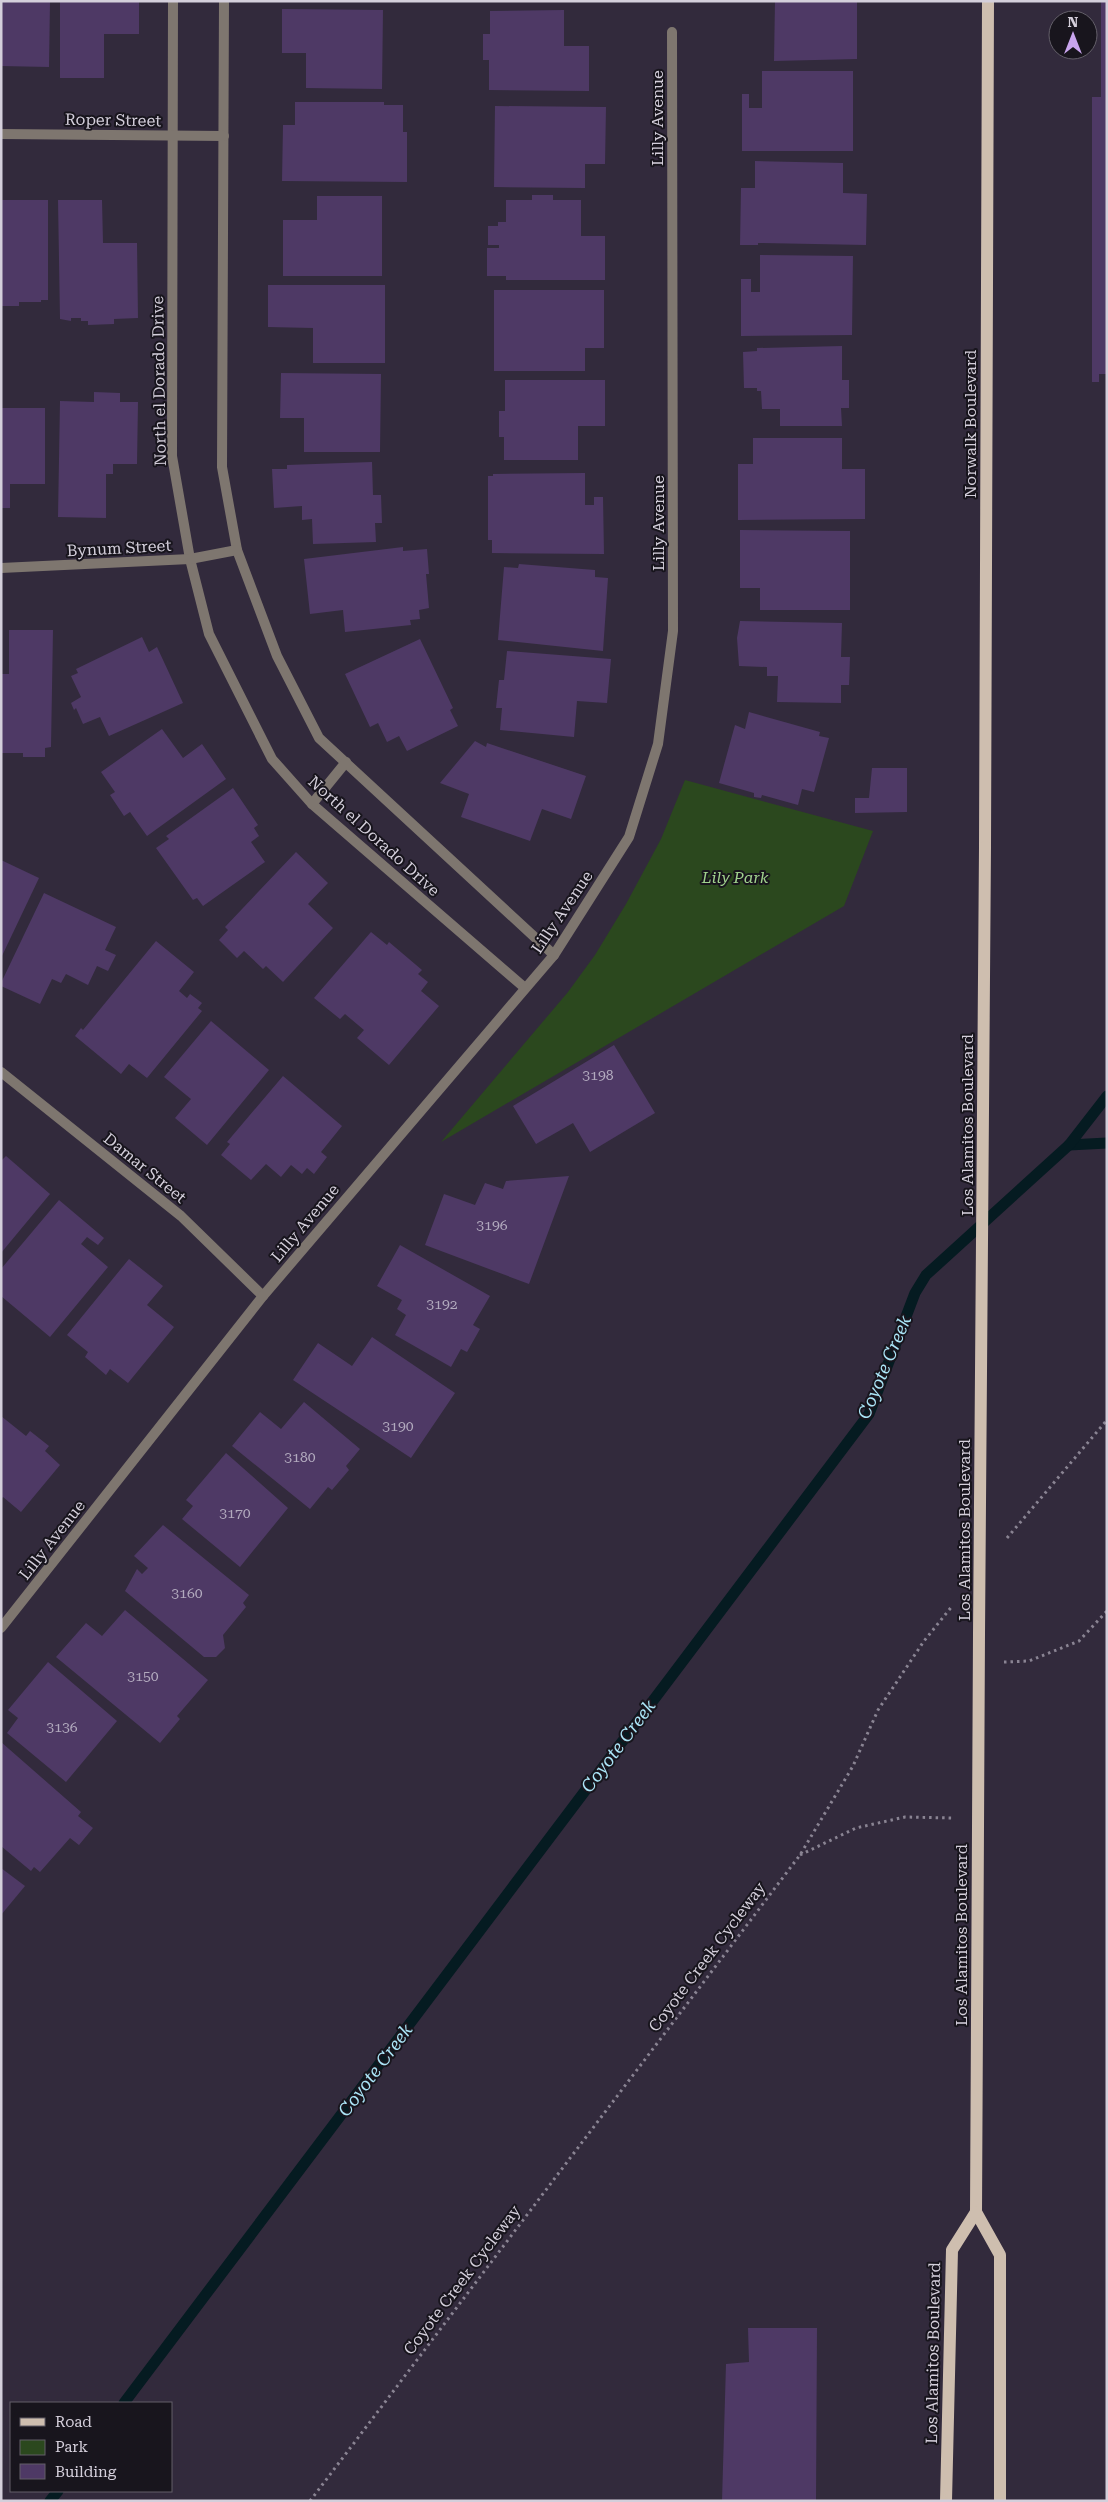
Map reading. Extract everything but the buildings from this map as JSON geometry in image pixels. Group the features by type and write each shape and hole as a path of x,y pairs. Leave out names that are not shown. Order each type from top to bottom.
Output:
{"main road":[{"name":"Norwalk Boulevard","path":"985,847 988,1"},
{"name":"Los Alamitos Boulevard","path":"985,847 977,1818 976,2212 1000,2255 1000,2501"},
{"name":"Los Alamitos Boulevard","path":"946,2501 952,2250 976,2212"}],"street":[{"name":"North el Dorado Drive","path":"173,1 172,456 190,559 208,634 272,759 312,804 525,988"},
{"path":"224,1 222,467 237,550 277,656 319,738 554,955"},
{"name":"Lilly Avenue","path":"1,1628 263,1296 554,955 629,837 658,744 673,631 672,32"},
{"name":"Roper Street","path":"1,134 224,136"},
{"name":"Bynum Street","path":"1,568 190,559 237,550"},
{"path":"312,804 346,762"},
{"name":"Damar Street","path":"1,1072 181,1216 263,1296"}],"path":[{"path":"1001,1545 1043,1493 1107,1420"},
{"name":"Coyote Creek Cycleway","path":"310,2501 800,1856 853,1766 878,1710 924,1641 954,1604"},
{"path":"979,1664 1029,1661 1079,1641 1107,1611"},
{"path":"800,1856 856,1828 905,1817 977,1818"}],"green space":[{"name":"Lily Park","path":"685,780 873,831 844,906 441,1142 568,992 595,955 626,904 661,839"}],"waterway":[{"name":"Coyote Creek","path":"125,2402 869,1414 915,1293 926,1275 1069,1145 1107,1096"},
{"path":"1069,1145 1107,1143"},
{"name":"Coyote Creek","path":"50,2501 57,2492"}]}
